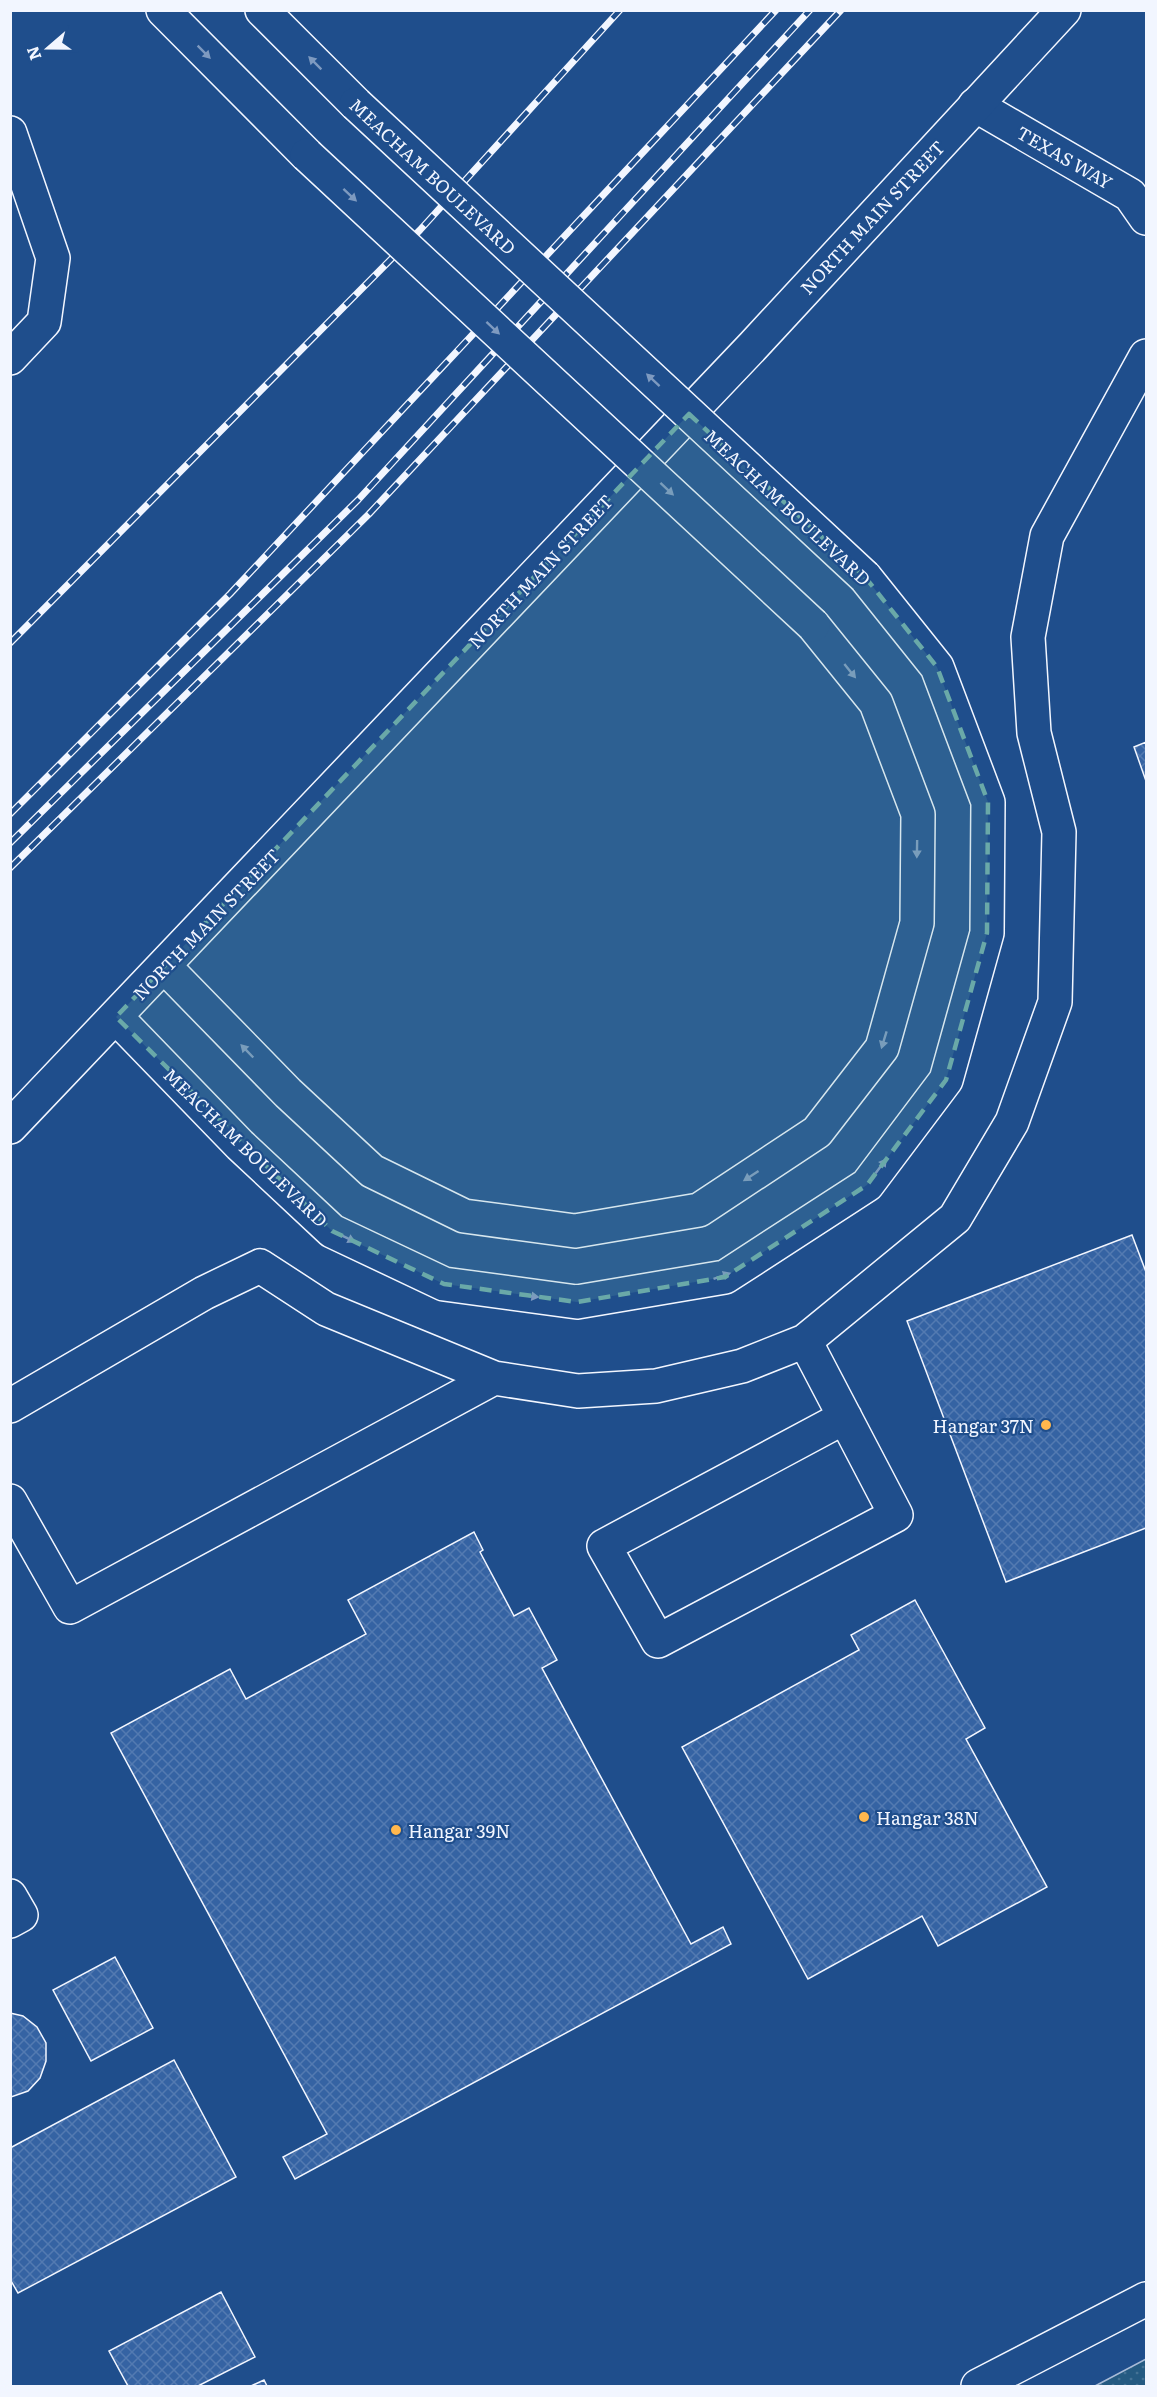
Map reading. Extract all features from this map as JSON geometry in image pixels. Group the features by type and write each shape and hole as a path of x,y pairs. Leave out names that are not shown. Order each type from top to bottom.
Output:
{"main road":[{"path":"163,10 307,155 813,625 876,703 918,814 917,922 882,1048 817,1132 699,1210 575,1231 464,1216 372,1171 288,1094 165,967"},
{"name":"MEACHAM BOULEVARD","path":"116,1017 240,1144 332,1231 444,1284 577,1302 725,1277 867,1185 946,1080 987,933 988,802 937,667 865,577 356,104 262,10"},
{"name":"NORTH MAIN STREET","path":"10,1127 165,967 753,346 1065,10"},
{"name":"TEXAS WAY","path":"975,105 1130,195 1146,218"},
{"path":"10,133 53,258 44,322 10,358"},
{"path":"10,1406 204,1293 260,1266 326,1309 494,1378 578,1390 656,1386 742,1366 805,1341 955,1218 1012,1122 1055,1002 1059,832 1034,733 1028,637 1047,536 1146,356"},
{"path":"805,1341 845,1417 896,1515 658,1641 604,1546 845,1417"},
{"path":"10,1501 70,1607 494,1378"},
{"path":"10,1896 21,1915 10,1920"},
{"path":"978,2386 1146,2299"}],"highlighted area":[{"path":"689,414 865,577 937,667 988,802 987,933 946,1080 867,1185 725,1277 577,1302 444,1284 332,1231 116,1017"}],"shaded area":[{"path":"1146,2359 1146,2386 1095,2386"}],"building":[{"path":"1146,742 1146,781 1134,747"},
{"name":"Hangar 37N","path":"1132,1235 1146,1272 1146,1528 1006,1582 907,1321"},
{"name":"Hangar 39N","path":"474,1532 483,1550 480,1552 514,1616 529,1608 557,1660 542,1668 691,1944 723,1927 731,1944 295,2179 283,2157 327,2134 111,1733 230,1669 246,1699 366,1634 348,1600"},
{"name":"Hangar 38N","path":"915,1600 985,1728 966,1739 1047,1887 938,1946 922,1916 808,1979 682,1747 859,1650 851,1635"},
{"path":"115,1957 153,2028 91,2061 53,1990"},
{"path":"10,2013 23,2016 37,2027 46,2043 46,2061 40,2078 28,2091 11,2097"},
{"path":"174,2060 236,2177 18,2293 10,2279 10,2148"},
{"path":"221,2292 255,2357 198,2386 128,2386 109,2351"},
{"path":"264,2380 267,2386 251,2386"}],"railway":[{"path":"10,643 420,230 620,10"},
{"path":"10,814 230,594 776,10"},
{"path":"10,843 358,500 810,10"},
{"path":"10,868 369,514 841,10"}],"place":[{"name":"Hangar 37N","path":"1046,1425"},
{"name":"Hangar 38N","path":"864,1817"},
{"name":"Hangar 39N","path":"396,1830"}]}
